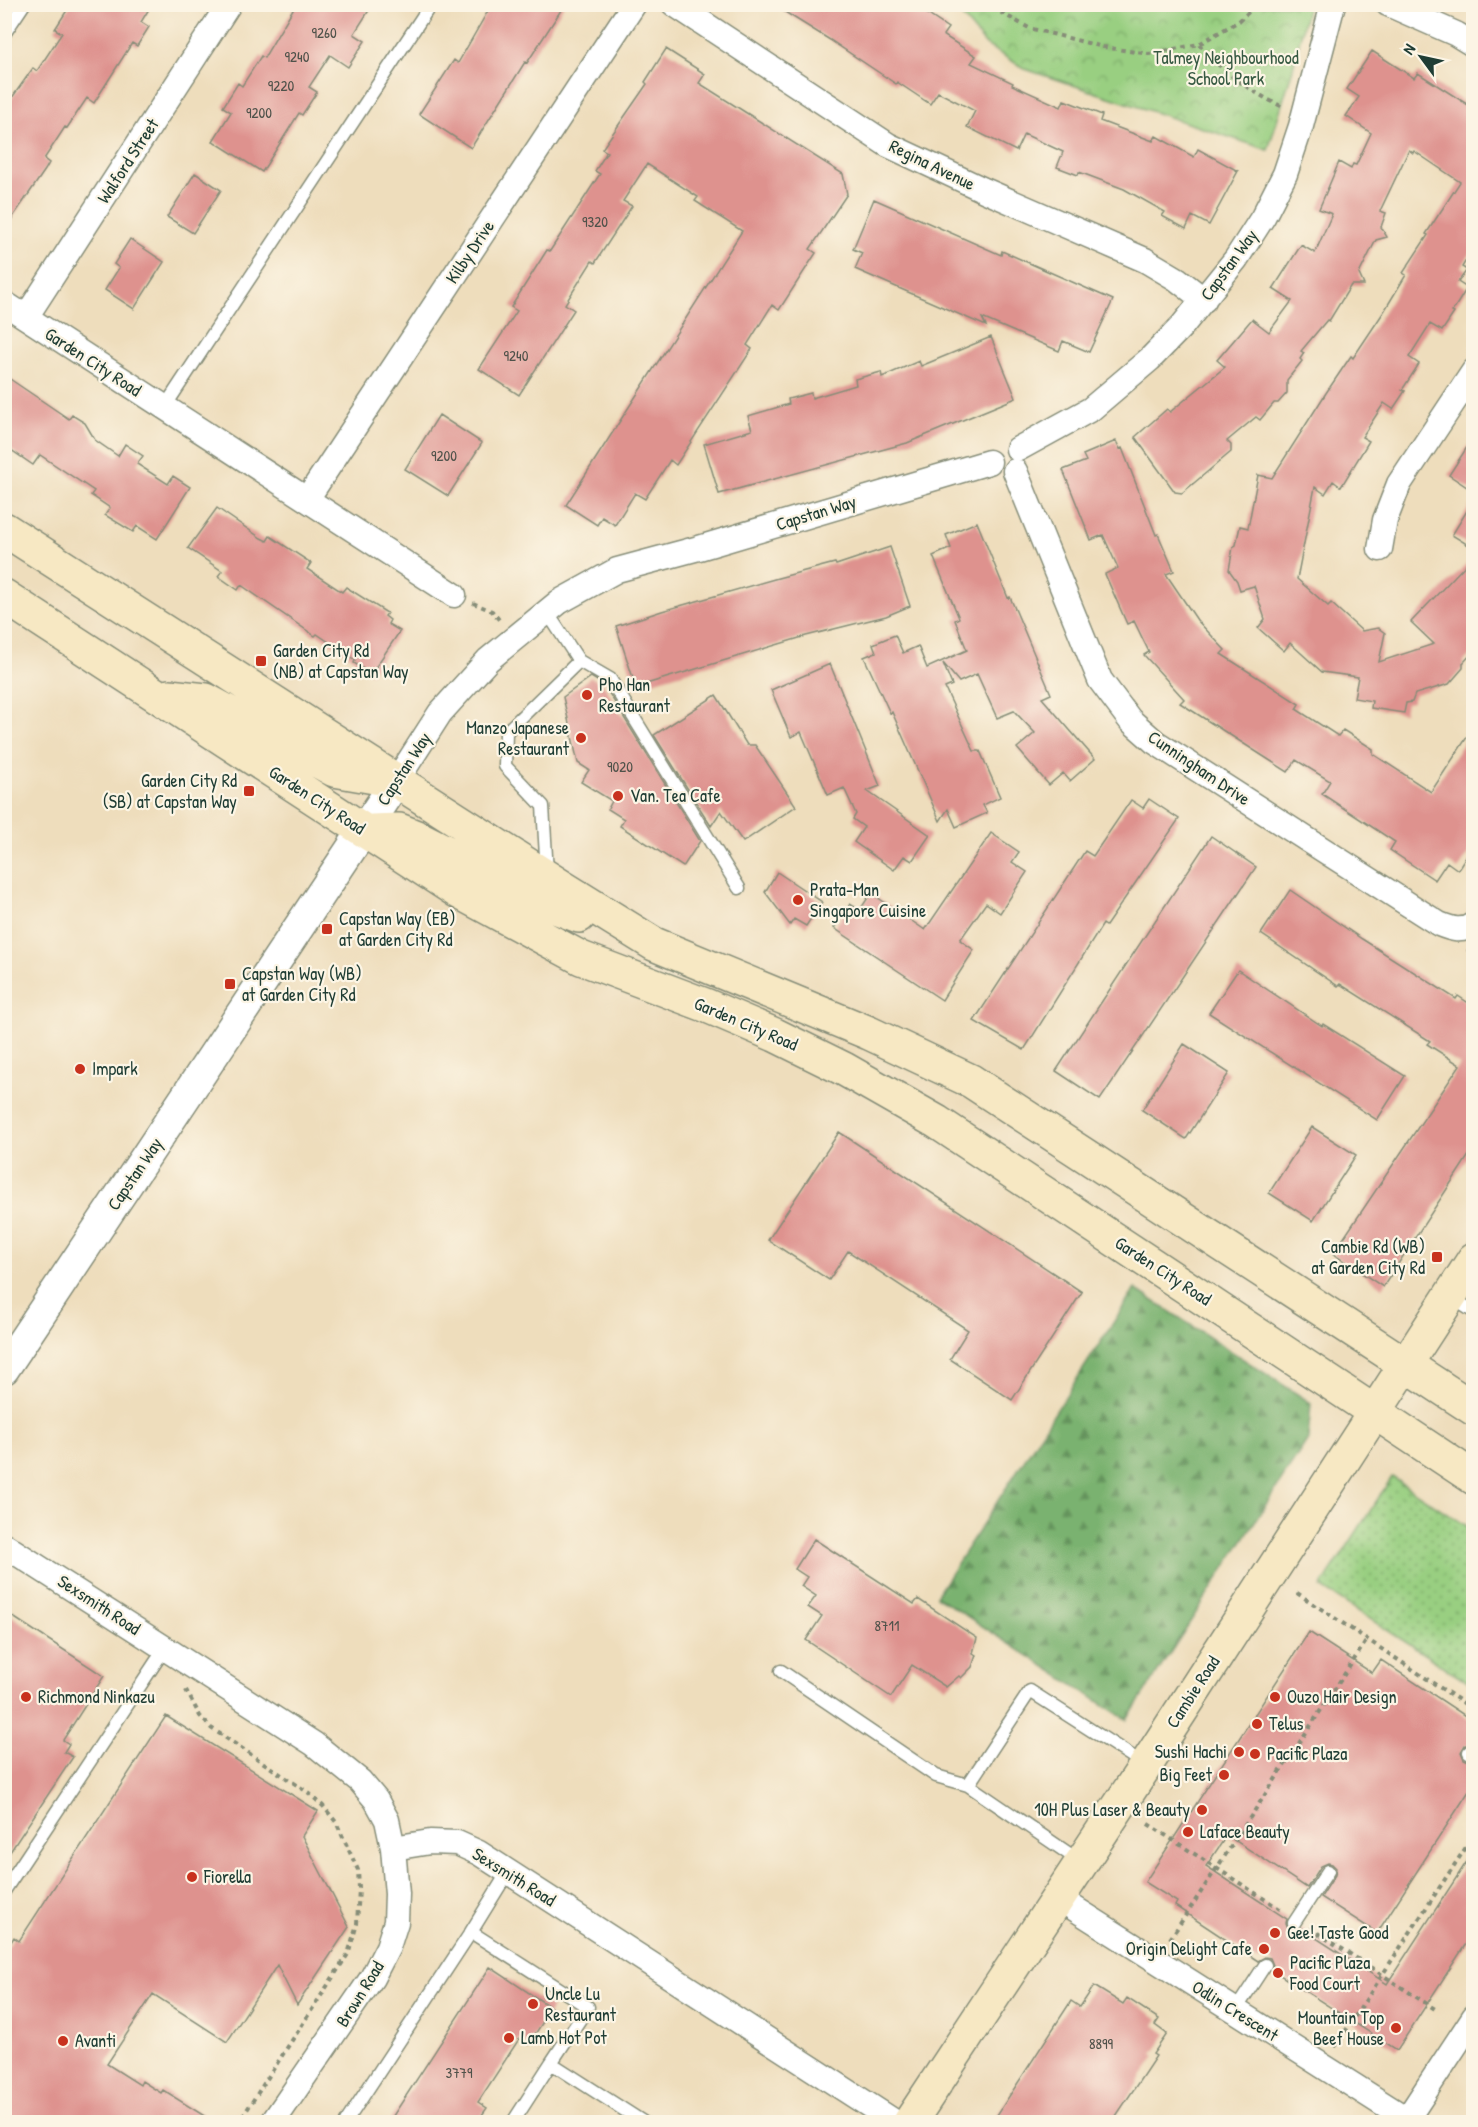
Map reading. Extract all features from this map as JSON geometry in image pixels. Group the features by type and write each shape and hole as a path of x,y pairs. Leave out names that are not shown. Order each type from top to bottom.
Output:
{"main road":[{"name":"Garden City Road","path":"4,529 654,944 868,1033 971,1081 1406,1363 1473,1409"},
{"name":"Garden City Road","path":"4,597 457,891 581,958 705,1005 775,1035 844,1069 937,1122 1473,1478"},
{"path":"158,695 206,700 334,770 397,780"},
{"path":"364,831 399,830 550,905 654,944"},
{"name":"Cambie Road","path":"910,2122 1146,1765 1406,1363 1461,1304 1473,1259"}],"street":[{"name":"Walford Street","path":"26,317 230,4"},
{"name":"Kilby Drive","path":"307,499 634,4"},
{"name":"Regina Avenue","path":"674,4 888,145 984,190 1145,260 1177,279 1204,300"},
{"name":"Capstan Way","path":"4,1369 364,831 440,713 488,660 559,602 617,570 989,462 996,472 1002,474 1016,460 1091,409 1150,359 1204,300 1236,259 1263,217 1285,174 1333,4"},
{"path":"1388,4 1448,30 1473,45"},
{"name":"Garden City Road","path":"4,303 454,595"},
{"path":"1380,549 1385,520 1399,484 1473,372"},
{"name":"Cunningham Drive","path":"1016,460 1100,680 1130,720 1155,742 1438,924 1452,929 1466,929 1473,924"},
{"name":"Sexsmith Road","path":"4,1545 272,1716 340,1763 376,1800 387,1820 393,1848 430,1842 457,1843 479,1853 895,2122"},
{"name":"Brown Road","path":"273,2122 359,1998 388,1947 396,1922 398,1898 393,1848"},
{"name":"Odlin Crescent","path":"1058,1898 1409,2121"},
{"path":"1409,2121 1473,2017"}],"lane":[{"path":"4,34 24,4"},
{"path":"164,408 431,4"},
{"path":"547,612 579,661 610,679 739,888"},
{"path":"548,878 543,806 505,766 506,732 579,661"},
{"path":"4,1891 165,1648"},
{"path":"781,1671 936,1776 968,1785 1082,1862"},
{"path":"968,1785 1030,1691 1146,1765"},
{"path":"1293,1923 1328,1871"},
{"path":"346,2122 508,1872"},
{"path":"471,1932 588,2007 513,2122"},
{"path":"1235,2011 1265,1965"},
{"path":"551,2064 643,2122"}],"path":[{"path":"985,4 1029,28 1103,47 1149,54 1199,44 1239,21 1257,4"},
{"path":"1199,44 1212,60 1238,80 1264,98 1283,107"},
{"path":"454,595 492,611 514,639"},
{"path":"1297,1593 1473,1710"},
{"path":"1170,1940 1365,1639"},
{"path":"186,1689 200,1716 211,1728 296,1783 323,1806 336,1822 358,1870 357,1924 348,1954 238,2122"},
{"path":"1334,2048 1473,1834"}],"green space":[{"name":"Talmey Neighbourhood School Park","path":"946,5 1308,5 1293,68 1268,150 1025,69 986,45 959,13"},
{"path":"1135,1289 1311,1403 1308,1439 1127,1720 936,1596"},
{"path":"1392,1477 1473,1530 1473,1686 1321,1587"}],"building":[{"path":"71,4 152,4 141,22 149,27 137,46 132,43 94,103 87,98 67,128 65,127 44,159 49,163 45,170 4,230 4,109 33,68 37,71 62,33 55,29"},
{"path":"296,4 373,4 354,34 365,41 348,67 330,55 309,87 317,92 302,115 299,113 262,172 213,141 231,112 223,107 238,83 242,86 261,56 264,58"},
{"path":"492,4 565,4 471,148 419,114 454,60 458,63"},
{"path":"772,4 912,4 948,28 943,35 976,56 971,63 1013,83 1012,85 1061,107 1064,100 1102,115 1100,121 1153,141 1156,136 1194,157 1198,149 1238,171 1209,225 1192,216 1186,229 1162,216 1165,212 1124,189 1079,172 1078,175 1057,167 1063,152 1024,134 1016,151 967,127 975,111 938,92 930,104"},
{"path":"666,49 705,74 699,83 843,174 847,194 810,249 816,253 779,310 772,305 747,345 752,349 676,465 670,460 645,499 635,493 615,525 602,517 597,525 566,505 742,231 695,201 698,197 647,164 623,201 632,206 595,263 592,261 565,304 574,310 519,395 479,369 517,311 511,307 600,174 595,171 607,152 602,149 647,84 645,82"},
{"path":"1372,51 1414,78 1418,73 1473,108 1473,249 1462,267 1467,270 1458,282 1467,288 1442,331 1430,324 1409,357 1419,364 1402,390 1405,391 1393,409 1384,403 1362,437 1369,441 1341,487 1333,481 1325,494 1315,487 1297,579 1328,606 1331,603 1362,631 1378,628 1385,633 1379,662 1434,644 1411,622 1473,557 1473,652 1449,684 1415,694 1412,702 1406,703 1404,713 1371,708 1372,701 1354,698 1358,677 1322,672 1290,643 1284,651 1258,628 1265,619 1254,586 1240,590 1229,570 1240,526 1248,528 1258,475 1272,478 1326,393 1383,313 1406,275 1403,273 1460,182 1414,151 1413,153 1409,150 1380,211 1386,213 1381,227 1387,237 1376,240 1359,274 1364,285 1351,285 1329,321 1327,320 1301,351 1304,353 1300,359 1302,361 1287,380 1287,393 1278,403 1274,403 1260,420 1256,417 1227,441 1231,445 1231,452 1182,493 1175,492 1135,437 1167,409 1170,412 1225,367 1217,360 1252,319 1269,332 1292,301 1273,289 1301,245 1315,253 1332,214 1319,209 1339,162 1351,169 1353,164 1356,165 1371,133 1346,116 1359,97 1347,89"},
{"path":"195,173 221,190 193,233 167,217"},
{"path":"874,199 1001,255 1002,251 1113,300 1089,352 1063,341 1059,351 982,318 986,326 855,269 862,253 853,249"},
{"path":"130,239 164,262 134,309 105,290 119,268 114,264"},
{"path":"991,337 1016,398 907,443 719,494 704,444 752,430 748,416 789,404 788,399 811,393 812,398 856,385 855,379 881,372 882,377 919,361 921,366"},
{"path":"4,375 69,419 72,415 85,423 95,440 118,456 125,444 143,456 137,464 168,484 173,476 190,487 157,539 137,526 133,532 105,515 110,508 91,495 94,491 40,455 33,465 4,445"},
{"path":"439,415 482,443 448,496 405,469"},
{"path":"1473,438 1473,491 1449,475"},
{"path":"1116,441 1120,449 1122,448 1156,535 1158,534 1174,571 1166,574 1197,620 1225,650 1221,654 1299,704 1296,709 1338,736 1343,730 1373,749 1373,754 1431,792 1473,728 1473,846 1458,870 1447,862 1435,880 1390,850 1395,842 1322,794 1330,781 1296,760 1288,772 1180,703 1184,699 1144,655 1149,652 1134,621 1127,624 1105,574 1118,568 1103,535 1091,540 1063,470 1086,461 1083,455"},
{"path":"1473,501 1473,548 1452,535"},
{"path":"217,508 261,538 267,541 270,536 311,563 307,569 342,592 346,587 387,613 385,616 390,620 388,624 400,631 371,674 354,663 355,660 317,634 315,636 241,585 238,590 218,576 222,571 188,548"},
{"path":"977,522 1051,694 1042,698 1095,759 1070,781 1063,773 1049,785 1017,748 1035,733 1014,711 997,718 977,674 959,682 943,663 952,685 945,688 974,751 980,751 1000,797 983,805 987,813 956,827 948,809 940,821 892,712 890,713 864,657 876,652 873,644 895,635 903,653 918,646 927,668 967,650 955,620 959,618 933,556 951,548 946,535"},
{"path":"890,547 910,606 886,616 806,636 636,687 616,626 778,578 835,563 836,565"},
{"path":"830,664 880,786 867,791 930,835 912,861 904,856 894,870 854,842 864,827 853,819 856,814 844,788 828,795 801,732 791,737 771,690"},
{"path":"591,677 604,685 700,841 683,867 620,826 624,819 608,809 612,801 581,782 589,770 578,763 563,697"},
{"path":"716,695 747,745 755,745 796,806 743,842 721,811 711,826 654,735"},
{"path":"1149,799 1179,819 1106,926 1103,924 1024,1050 974,1021 1085,851 1093,856 1131,800 1143,808"},
{"path":"991,833 1019,852 1012,862 1027,872 1000,913 986,903 960,940 974,950 942,1000 834,928 850,904 860,910 871,893 925,930"},
{"path":"1211,836 1256,867 1100,1100 1056,1071"},
{"path":"777,872 822,902 806,926 794,919 790,925 765,892"},
{"path":"1290,890 1456,999 1458,996 1473,1006 1473,1149 1383,1287 1333,1254 1460,1065 1427,1044 1430,1041 1340,984 1338,986 1261,934"},
{"path":"1238,970 1322,1026 1323,1024 1405,1076 1377,1120 1209,1013"},
{"path":"1184,1044 1229,1073 1186,1139 1142,1110"},
{"path":"1312,1127 1356,1155 1313,1221 1269,1193"},
{"path":"839,1132 1082,1292 1012,1400 950,1359 968,1330 848,1251 829,1280 768,1240"},
{"path":"814,1539 914,1604 918,1599 977,1638 973,1653 976,1655 972,1667 961,1678 959,1676 946,1687 912,1665 891,1697 806,1640 822,1616 808,1607 816,1596 801,1586 807,1577 795,1569"},
{"path":"4,1611 104,1676 63,1740 69,1744 64,1752 73,1757 4,1861"},
{"path":"1309,1632 1372,1673 1381,1660 1473,1721 1473,1745 1465,1745 1461,1752 1464,1759 1473,1763 1473,1785 1377,1933 1321,1897 1335,1875 1336,1868 1332,1864 1321,1866 1307,1888 1227,1835 1206,1866 1287,1919 1289,1930 1294,1931 1301,1928 1387,1984 1473,1852 1473,1933 1397,2050 1272,1970 1273,1965 1270,1958 1265,1957 1258,1961 1175,1906 1177,1902 1145,1882"},
{"name":"Fiorella","path":"166,1716 318,1811 302,1836 349,1927 297,2005 277,1965 227,2042 153,1994 107,2064 140,2085 142,2081 161,2093 163,2090 214,2122 4,2122 4,1953 14,1937 19,1941"},
{"path":"490,1967 552,2008 528,2045 519,2039 478,2102 487,2108 477,2122 389,2122"},
{"path":"1094,1986 1123,2004 1127,1998 1159,2019 1155,2025 1167,2034 1153,2054 1156,2056 1112,2122 1008,2122 997,2115 1071,2001 1080,2007"}],"place":[{"name":"Garden City Rd (NB) at Capstan Way","path":"261,661"},
{"name":"Pho Han Restaurant","path":"587,695"},
{"name":"Manzo Japanese Restaurant","path":"581,738"},
{"name":"Garden City Rd (SB) at Capstan Way","path":"249,791"},
{"name":"Van. Tea Cafe","path":"618,796"},
{"name":"Prata-Man Singapore Cuisine","path":"798,900"},
{"name":"Capstan Way (EB) at Garden City Rd","path":"327,929"},
{"name":"Capstan Way (WB) at Garden City Rd","path":"230,984"},
{"name":"Impark","path":"80,1069"},
{"name":"Cambie Rd (WB) at Garden City Rd","path":"1437,1257"},
{"name":"Richmond Ninkazu","path":"26,1697"},
{"name":"Ouzo Hair Design","path":"1275,1697"},
{"name":"Telus","path":"1257,1724"},
{"name":"Sushi Hachi","path":"1239,1752"},
{"name":"Pacific Plaza","path":"1255,1754"},
{"name":"Big Feet","path":"1224,1775"},
{"name":"10H Plus Laser & Beauty","path":"1202,1810"},
{"name":"Laface Beauty","path":"1188,1832"},
{"name":"Fiorella","path":"192,1877"},
{"name":"Gee! Taste Good","path":"1275,1933"},
{"name":"Origin Delight Cafe","path":"1264,1949"},
{"name":"Pacific Plaza Food Court","path":"1278,1973"},
{"name":"Uncle Lu Restaurant","path":"533,2004"},
{"name":"Mountain Top Beef House","path":"1396,2028"},
{"name":"Lamb Hot Pot","path":"509,2038"},
{"name":"Avanti","path":"63,2041"}]}
